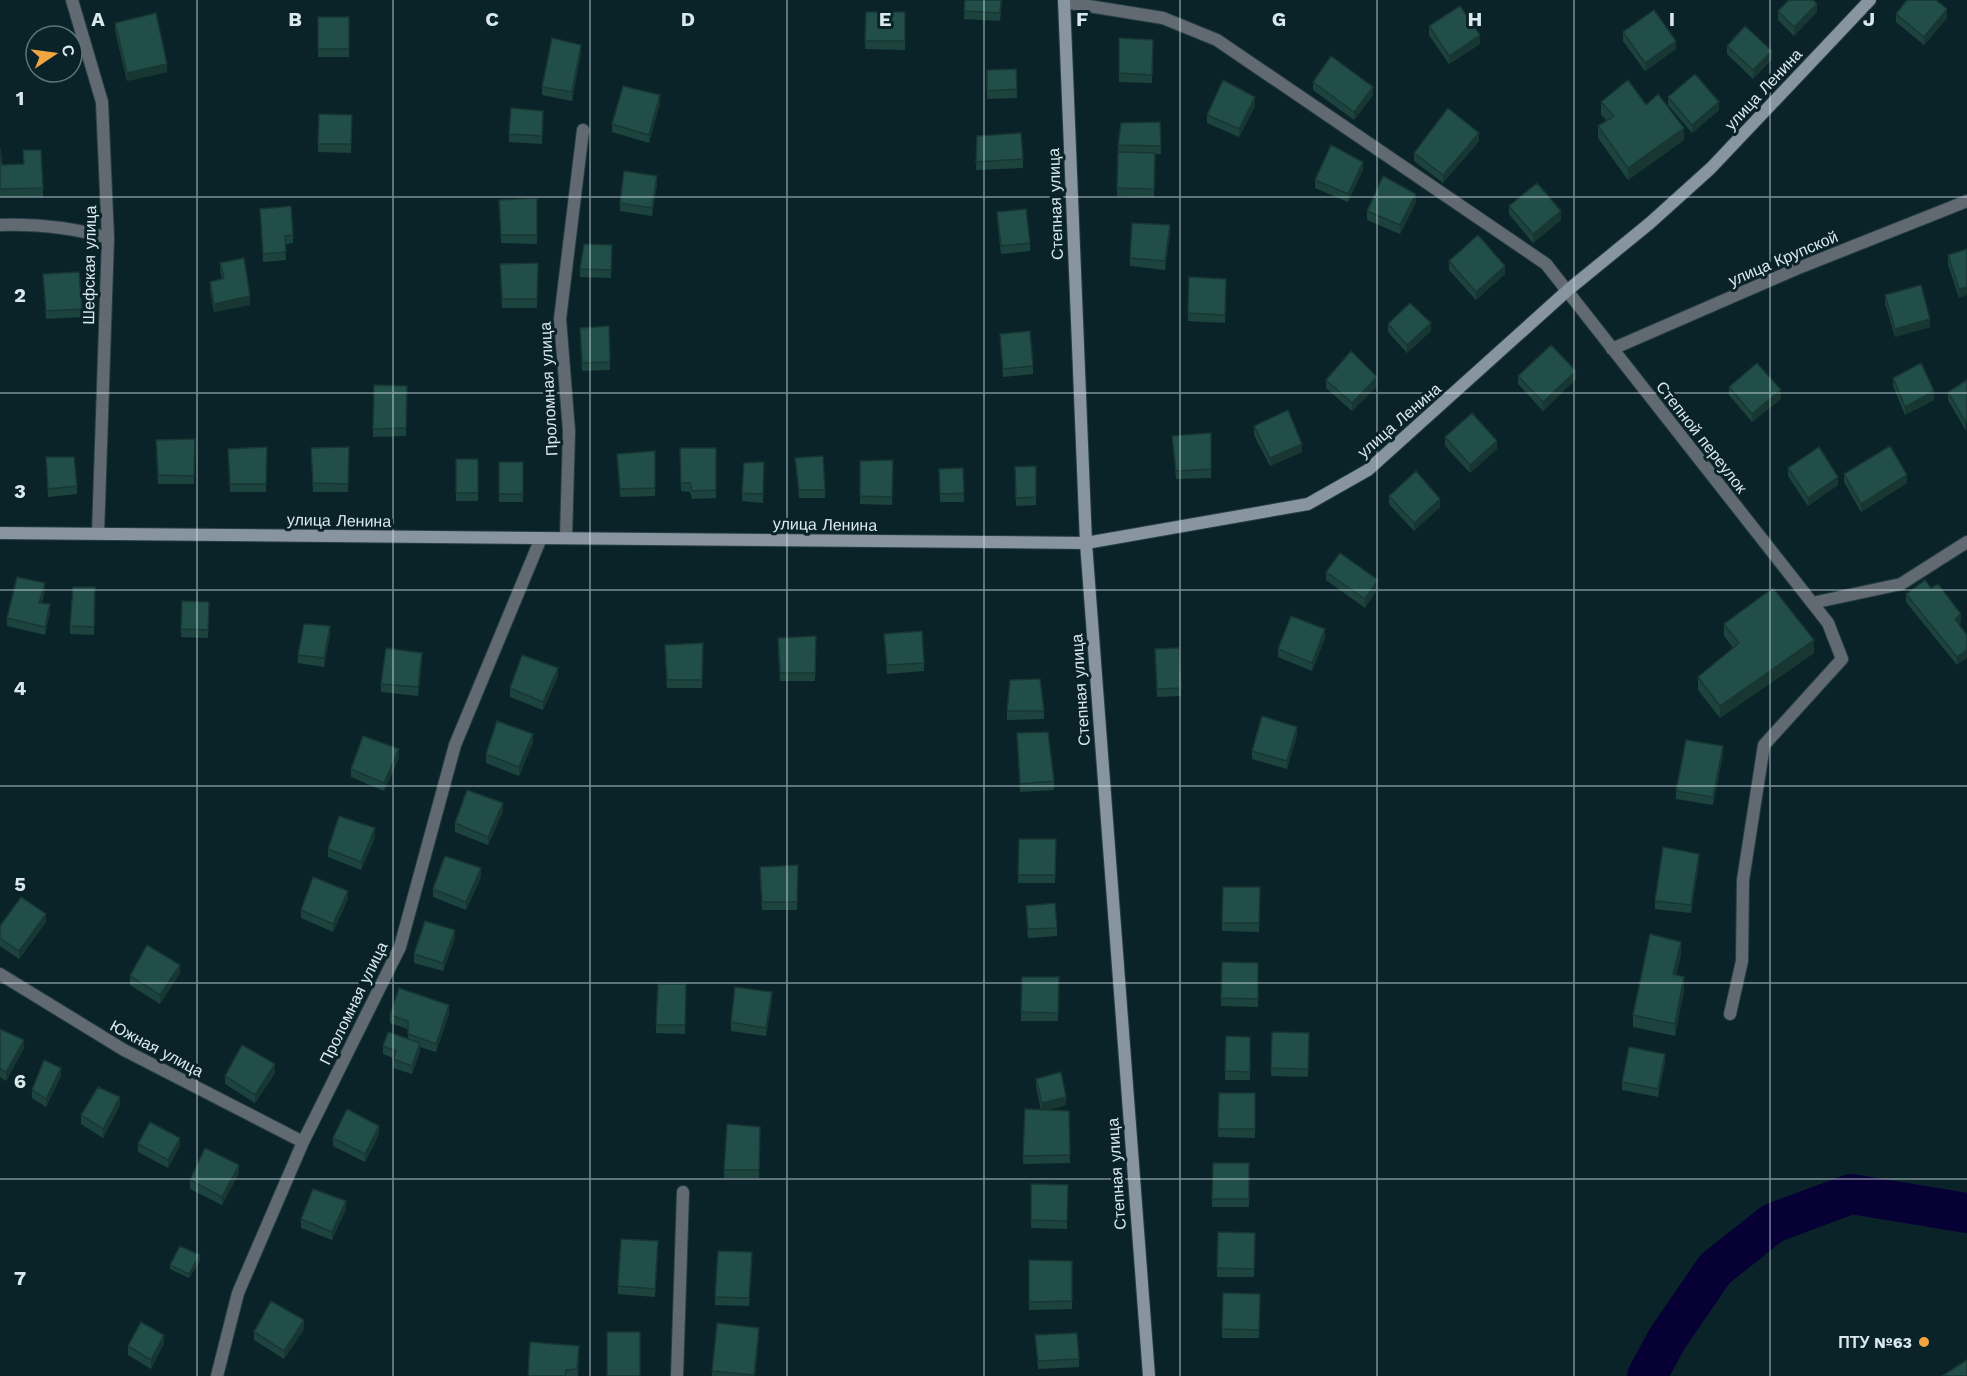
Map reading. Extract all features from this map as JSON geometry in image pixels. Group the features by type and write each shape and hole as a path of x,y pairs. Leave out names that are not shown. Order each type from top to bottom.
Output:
{"street":[{"name":"Шефская улица","path":"72,0 102,102 108,238 98,534"},
{"name":"улица Ленина","path":"0,533 1086,543 1308,504 1368,470 1568,290 1650,223 1711,168 1870,0"},
{"path":"1064,1 1163,18 1217,40 1546,264 1568,290"},
{"name":"Степная улица","path":"1064,1 1086,543 1149,1376"},
{"name":"Проломная улица","path":"566,538 568,432 560,319 583,130"},
{"name":"улица Крупской","path":"1612,349 1796,269 1967,201"},
{"path":"0,225 24,224 91,233 108,238"},
{"name":"Степной переулок","path":"1568,290 1828,623 1842,659 1764,745 1743,880 1742,960 1730,1014"},
{"name":"Проломная улица","path":"217,1376 238,1293 303,1142 400,947 455,745 541,538"},
{"path":"1812,603 1901,584 1967,542"},
{"name":"Южная улица","path":"0,974 124,1050 303,1142"},
{"path":"677,1376 683,1192"}],"building":[{"path":"965,0 1001,0 1000,13 964,11"},
{"path":"1789,0 1813,0 1817,4 1794,27 1778,11"},
{"path":"1907,0 1936,0 1947,9 1924,37 1896,14"},
{"path":"1460,6 1480,35 1449,56 1429,26"},
{"path":"1654,10 1676,41 1645,63 1623,32"},
{"path":"866,12 905,12 905,41 865,41"},
{"path":"156,13 167,64 127,73 115,23"},
{"path":"318,17 349,17 349,49 318,49"},
{"path":"1745,26 1772,51 1753,70 1727,46"},
{"path":"552,38 581,45 572,92 542,87"},
{"path":"1119,38 1153,40 1152,75 1119,73"},
{"path":"1331,56 1373,87 1354,112 1313,82"},
{"path":"1016,69 1017,89 987,91 987,70"},
{"path":"1695,74 1719,102 1692,125 1668,97"},
{"path":"1223,80 1255,97 1239,129 1207,115"},
{"path":"1628,80 1646,105 1658,94 1684,128 1628,168 1598,126 1614,116 1601,102"},
{"path":"623,86 660,95 649,135 612,124"},
{"path":"511,108 543,111 542,136 509,134"},
{"path":"1448,108 1479,133 1443,175 1414,153"},
{"path":"319,114 352,115 351,144 318,144"},
{"path":"1160,122 1161,146 1118,145 1121,123"},
{"path":"1021,133 1023,159 976,162 977,136"},
{"path":"1331,145 1363,162 1348,194 1315,180"},
{"path":"0,149 2,165 24,164 23,150 41,150 43,188 0,189"},
{"path":"1118,152 1155,153 1154,189 1117,188"},
{"path":"624,171 657,176 652,208 620,203"},
{"path":"1383,176 1416,194 1400,225 1367,211"},
{"path":"1537,183 1561,211 1533,234 1509,206"},
{"path":"537,198 537,235 501,235 499,200"},
{"path":"291,206 293,235 285,236 286,252 263,254 260,209"},
{"path":"1026,209 1030,243 1001,246 997,212"},
{"path":"1132,223 1170,225 1165,261 1130,258"},
{"path":"1478,235 1505,266 1476,292 1449,261"},
{"path":"584,244 612,245 611,270 580,269"},
{"path":"1967,249 1967,287 1959,289 1948,255"},
{"path":"244,258 250,296 214,304 210,282 224,278 220,263"},
{"path":"538,263 537,299 502,299 500,264"},
{"path":"79,272 82,309 46,311 43,274"},
{"path":"1189,277 1226,279 1225,315 1188,313"},
{"path":"1921,285 1930,319 1895,329 1885,295"},
{"path":"1410,303 1431,323 1407,345 1388,324"},
{"path":"609,326 610,362 582,363 580,328"},
{"path":"1030,331 1033,366 1003,369 1000,334"},
{"path":"1551,345 1576,371 1543,402 1518,376"},
{"path":"1351,351 1377,377 1352,403 1326,380"},
{"path":"1757,363 1781,390 1752,414 1729,387"},
{"path":"1921,363 1934,391 1905,407 1893,378"},
{"path":"1967,380 1967,422 1966,423 1948,392"},
{"path":"374,385 407,386 406,428 373,429"},
{"path":"1288,410 1302,444 1270,458 1254,426"},
{"path":"1472,413 1497,441 1470,465 1445,437"},
{"path":"1211,433 1211,469 1176,471 1172,436"},
{"path":"195,439 194,476 158,475 156,440"},
{"path":"1890,446 1907,475 1861,504 1844,474"},
{"path":"267,447 266,484 230,484 228,449"},
{"path":"349,447 348,484 313,483 311,448"},
{"path":"1819,447 1838,477 1808,498 1788,468"},
{"path":"680,448 716,448 716,490 692,491 690,483 681,483"},
{"path":"655,451 655,488 620,489 617,454"},
{"path":"823,456 825,490 799,490 795,458"},
{"path":"46,457 74,457 77,486 48,489"},
{"path":"456,459 478,459 478,493 456,493"},
{"path":"893,460 892,497 860,496 860,461"},
{"path":"499,462 523,462 523,494 499,494"},
{"path":"764,462 763,494 742,493 744,463"},
{"path":"1036,466 1036,497 1016,498 1015,467"},
{"path":"963,468 964,493 940,494 939,469"},
{"path":"1416,471 1440,499 1414,523 1389,496"},
{"path":"1340,553 1378,580 1365,599 1326,572"},
{"path":"17,577 45,583 39,603 50,604 45,627 7,618"},
{"path":"1925,580 1931,588 1938,584 1961,614 1955,619 1967,635 1967,650 1957,657 1906,594"},
{"path":"73,587 95,587 94,627 70,626"},
{"path":"1773,588 1814,640 1720,706 1698,677 1739,643 1724,624"},
{"path":"182,601 209,602 208,630 181,629"},
{"path":"1291,616 1325,629 1312,663 1278,649"},
{"path":"304,624 330,626 324,658 298,655"},
{"path":"922,631 924,663 887,665 884,634"},
{"path":"816,636 815,673 780,673 778,638"},
{"path":"703,643 702,680 667,680 665,645"},
{"path":"386,648 422,653 418,687 381,684"},
{"path":"1179,648 1181,688 1157,689 1155,649"},
{"path":"522,655 558,668 543,702 510,688"},
{"path":"1040,679 1044,711 1007,711 1010,680"},
{"path":"1262,716 1297,727 1287,761 1252,751"},
{"path":"497,721 533,734 519,767 486,754"},
{"path":"1048,732 1054,781 1020,784 1017,733"},
{"path":"363,736 399,749 384,783 351,769"},
{"path":"1686,740 1723,746 1713,797 1676,791"},
{"path":"467,790 503,803 488,837 455,823"},
{"path":"339,816 375,828 361,862 328,849"},
{"path":"1019,839 1056,839 1055,875 1018,875"},
{"path":"1663,847 1699,854 1691,905 1655,901"},
{"path":"445,856 481,868 466,902 433,889"},
{"path":"798,865 797,902 762,902 760,867"},
{"path":"313,877 348,891 333,924 301,910"},
{"path":"1223,887 1260,887 1259,923 1222,923"},
{"path":"21,897 46,914 19,951 0,938 0,926"},
{"path":"1055,903 1057,928 1028,929 1026,906"},
{"path":"425,921 455,930 443,963 414,954"},
{"path":"1650,934 1681,942 1673,974 1684,977 1675,1024 1633,1015"},
{"path":"147,945 180,965 160,995 130,976"},
{"path":"1222,962 1258,963 1258,999 1221,998"},
{"path":"1022,977 1059,977 1058,1013 1021,1012"},
{"path":"658,984 686,984 685,1025 656,1025"},
{"path":"735,987 772,992 766,1028 731,1022"},
{"path":"399,988 449,1005 436,1044 408,1034 408,1021 390,1015"},
{"path":"0,1029 24,1040 6,1072 0,1069"},
{"path":"388,1032 420,1043 412,1066 393,1059 396,1051 383,1046"},
{"path":"1272,1032 1309,1033 1308,1069 1271,1068"},
{"path":"1226,1036 1250,1037 1250,1072 1225,1071"},
{"path":"242,1045 275,1064 255,1095 225,1076"},
{"path":"1629,1047 1665,1054 1658,1089 1622,1082"},
{"path":"44,1060 61,1068 46,1099 32,1090"},
{"path":"1061,1072 1066,1097 1042,1103 1036,1079"},
{"path":"98,1087 120,1097 103,1129 81,1115"},
{"path":"1219,1093 1255,1093 1255,1129 1218,1129"},
{"path":"347,1109 379,1126 365,1154 333,1138"},
{"path":"1025,1109 1069,1111 1070,1155 1023,1156"},
{"path":"150,1122 180,1138 168,1160 138,1144"},
{"path":"727,1124 760,1127 759,1170 724,1170"},
{"path":"205,1148 239,1165 222,1197 190,1180"},
{"path":"1213,1163 1249,1163 1249,1199 1212,1199"},
{"path":"1031,1184 1068,1185 1067,1221 1031,1220"},
{"path":"313,1189 346,1201 332,1232 301,1219"},
{"path":"1218,1232 1255,1233 1254,1269 1217,1268"},
{"path":"621,1239 658,1241 655,1289 618,1286"},
{"path":"180,1246 200,1255 189,1274 170,1265"},
{"path":"718,1251 752,1252 749,1298 715,1297"},
{"path":"1029,1260 1072,1261 1072,1301 1029,1302"},
{"path":"1223,1293 1260,1294 1259,1330 1222,1329"},
{"path":"271,1301 304,1320 284,1351 254,1332"},
{"path":"141,1322 164,1335 151,1360 128,1346"},
{"path":"717,1323 759,1328 754,1375 712,1371"},
{"path":"607,1332 640,1332 640,1376 607,1376"},
{"path":"1077,1333 1079,1359 1038,1361 1035,1335"},
{"path":"530,1342 579,1346 577,1369 566,1370 565,1376 528,1376"},
{"path":"1967,1360 1967,1376 1942,1376"}],"waterway":[{"path":"1647,1376 1667,1339 1715,1269 1773,1223 1851,1194 1967,1213"}],"place":[{"name":"ПТУ №63","path":"1924,1342"}]}
